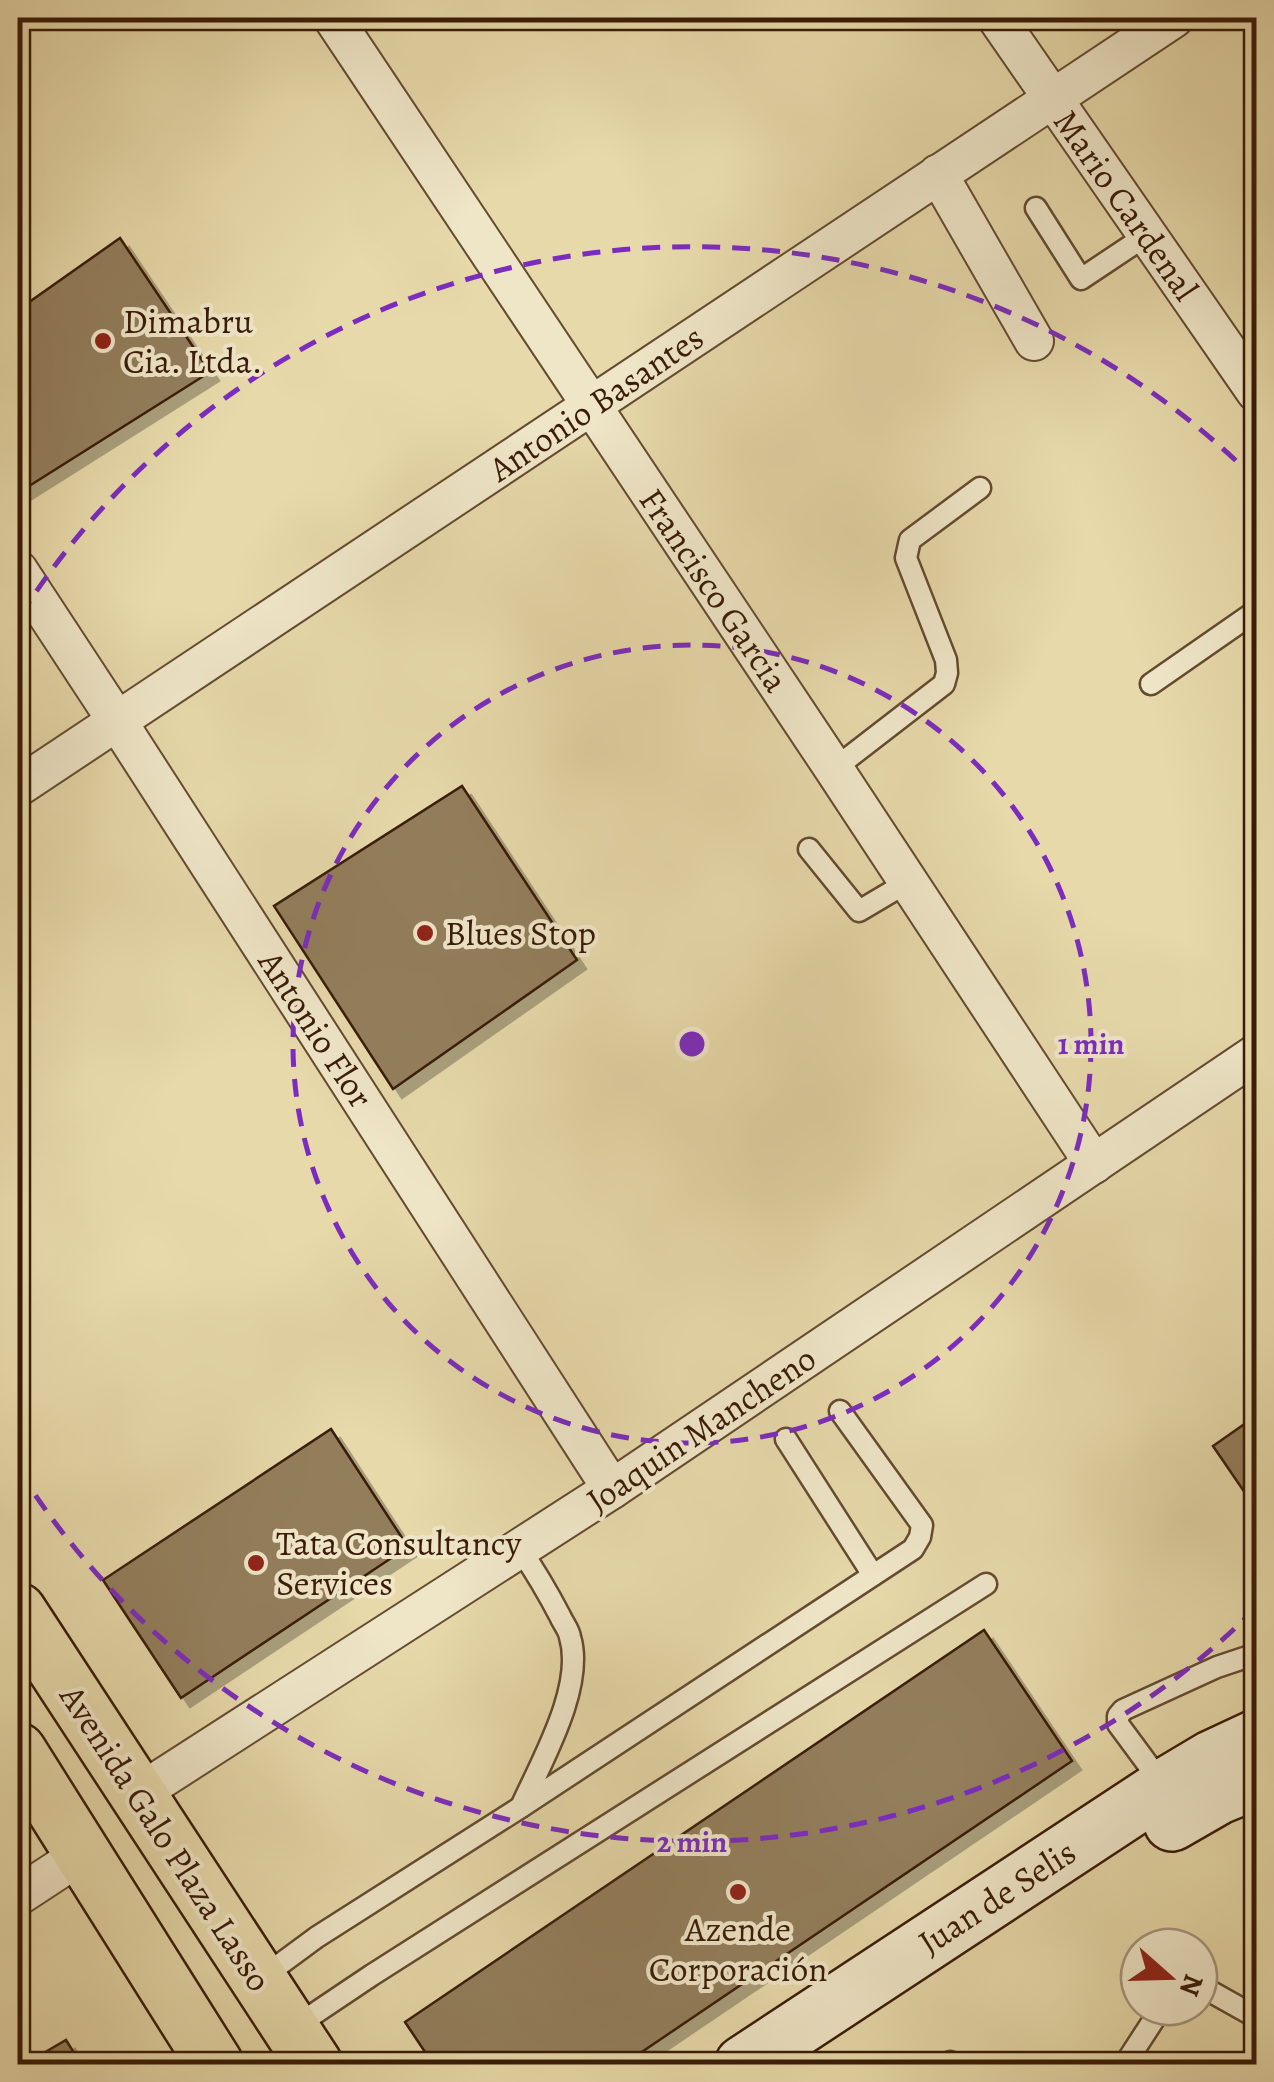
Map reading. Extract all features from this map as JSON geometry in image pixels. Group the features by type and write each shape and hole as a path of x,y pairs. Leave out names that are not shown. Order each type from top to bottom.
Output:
{"main road":[{"name":"Avenida Galo Plaza Lasso","path":"18,1611 303,2047"},
{"name":"Juan de Selis","path":"744,2064 1164,1786 1210,1758 1256,1738"},
{"path":"20,1762 215,2064"},
{"name":"Juan de Selis","path":"812,2064 1178,1819 1256,1781"}],"street":[{"name":"Francisco Garcia","path":"333,18 1094,1164"},
{"name":"Mario Cardenal","path":"998,18 1256,392"},
{"name":"Antonio Basantes","path":"18,787 1174,18"},
{"path":"938,174 1034,341"},
{"name":"Antonio Flor","path":"18,570 612,1490"},
{"name":"Joaquin Mancheno","path":"138,1794 612,1490 1256,1054"},
{"path":"18,1896 82,1854"}],"lane":[{"path":"1036,208 1081,280 1147,236"},
{"path":"834,769 944,684 948,673 946,660 906,558 910,540 980,488"},
{"path":"1151,684 1256,611"},
{"path":"809,850 859,911 908,882"},
{"path":"259,1980 317,1937 913,1549 922,1525 840,1411"},
{"path":"786,1439 873,1576"},
{"path":"520,1549 544,1584 571,1637 572,1664 564,1709 521,1807"},
{"path":"303,2047 388,1964 986,1584"},
{"path":"1164,1786 1118,1724 1118,1716 1123,1710 1217,1666 1256,1654"},
{"path":"1219,1996 1256,2017"},
{"path":"1124,2064 1149,2027"}],"building":[{"name":"Dimabru Cia. Ltda.","path":"120,238 210,372 18,493 18,310"},
{"name":"Blues Stop","path":"462,786 577,960 393,1089 274,906"},
{"path":"1256,1416 1256,1509 1213,1446"},
{"name":"Tata Consultancy Services","path":"331,1429 408,1547 181,1698 103,1580"},
{"name":"Azende Corporación","path":"984,1630 1072,1761 624,2064 433,2064 405,2022"},
{"path":"66,2040 81,2064 25,2064"}],"place":[{"name":"Dimabru Cia. Ltda.","path":"103,341"},
{"name":"Blues Stop","path":"425,933"},
{"name":"Tata Consultancy Services","path":"256,1563"},
{"name":"Azende Corporación","path":"738,1892"}]}
